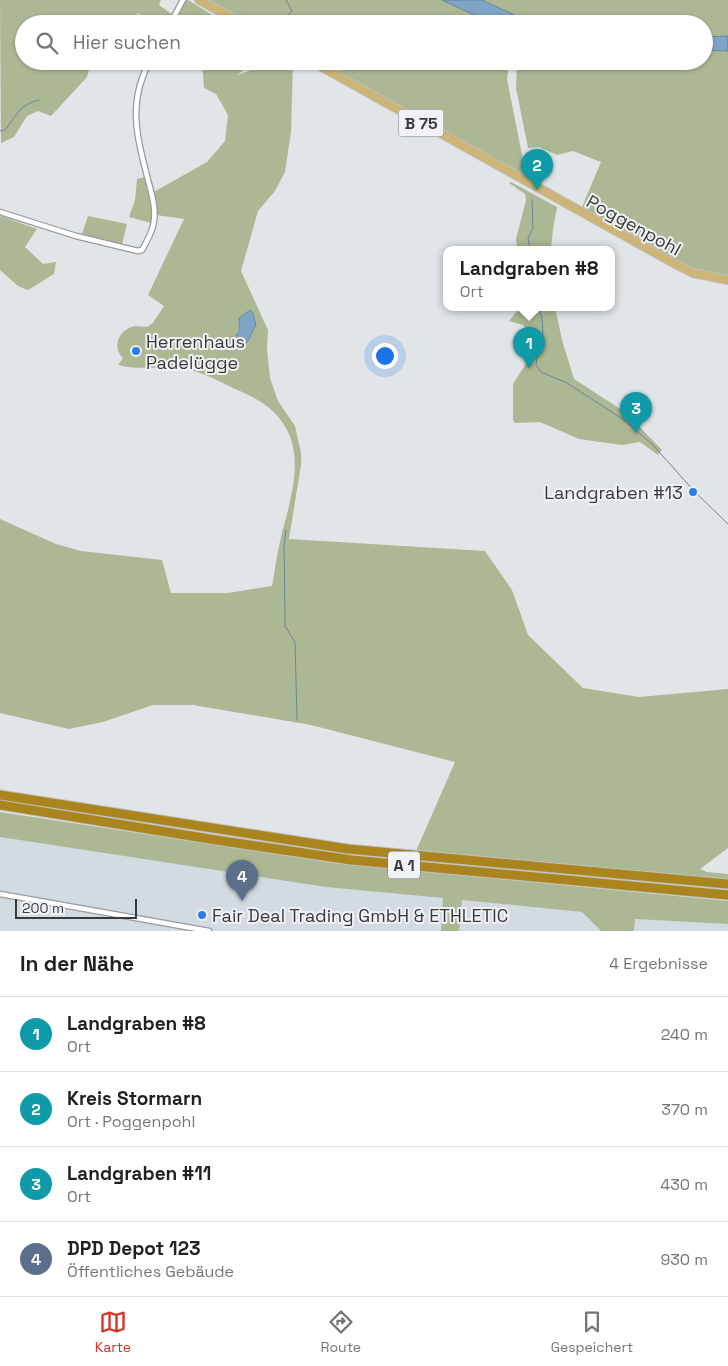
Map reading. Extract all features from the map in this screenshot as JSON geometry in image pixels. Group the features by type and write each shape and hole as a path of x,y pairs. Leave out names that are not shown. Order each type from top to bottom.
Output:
{"highway":[{"name":"A 1","path":"0,795 348,849 728,884"},
{"name":"A 1","path":"0,806 351,860 728,895"}],"main road":[{"path":"199,0 226,15"},
{"name":"Poggenpohl","path":"327,70 677,265 693,272 728,280"}],"street":[{"path":"175,15 183,0"},
{"path":"0,212 76,236 138,251 142,250 153,226 154,214 152,196 139,140 136,102 140,81 146,70"},
{"path":"0,894 209,931"}],"shaded area":[{"path":"0,837 326,887 444,898 441,931 0,931"},
{"path":"461,900 582,912 601,931 459,931"},
{"path":"635,919 728,924 728,931 634,931"}],"green space":[{"path":"0,0 161,0 159,5 173,15 141,15 137,13 137,15 15,15 15,70 89,70 87,77 51,116 38,111 27,116 14,137 1,143"},
{"path":"181,0 188,0 212,15 173,15"},
{"path":"202,0 442,0 474,15 229,15"},
{"path":"482,0 728,0 728,36 713,37 713,15 514,15"},
{"path":"713,50 728,51 728,277 703,273 684,266 582,207 601,162 573,151 557,155 539,147 528,148 516,88 517,70 713,70"},
{"path":"203,70 243,70 238,75 251,70 293,70 291,132 285,172 275,191 258,211 241,271 268,330 267,349 270,378 278,401 295,426 301,453 301,465 289,539 485,551 512,590 528,635 583,688 639,697 728,689 728,848 700,869 707,872 728,874 728,879 416,851 455,762 311,725 193,705 153,705 103,722 69,729 0,713 0,519 56,544 81,551 162,560 171,593 228,593 272,586 291,498 295,469 292,442 282,422 258,400 201,373 171,368 136,368 118,365 123,358 119,354 117,344 121,335 129,328 135,326 147,327 153,323 164,306 148,295 184,219 156,215 155,224 129,217 135,200 137,179 145,177 152,193 207,162 225,141 228,115 216,94 204,88","holes":["250,310 253,313 256,326 245,344 237,348 228,346 231,341 235,342 238,339 239,318"]},
{"path":"329,70 508,70 507,79 527,180"},
{"path":"511,182 557,207 551,246 517,246 516,239 526,200 525,194 509,183"},
{"path":"0,216 37,229 25,247 43,264 56,262 54,274 28,290 18,286 0,270"},
{"path":"88,216 127,224 122,244 82,234"},
{"path":"517,311 556,311 562,340 574,379 625,412 662,450 658,455 640,442 622,445 579,439 540,422 515,423 513,421 513,384 527,362 533,342 531,334 523,325 509,321"},
{"path":"0,812 334,863 728,901 728,924 635,919 634,931 601,931 582,912 462,900 459,931 441,931 443,898 326,887 0,837"}],"water":[{"path":"442,0 482,0 514,15 474,15"},
{"path":"728,36 728,51 713,50 713,37"},
{"path":"250,310 253,313 256,326 248,341 237,349 228,346 228,339 235,342 238,339 236,335 239,332 239,318"}],"waterway":[{"path":"286,0 292,11 289,15"},
{"path":"0,131 5,130 23,107 39,100"},
{"path":"529,246 528,238 533,228 532,200"},
{"path":"539,311 542,318 543,336 539,345 536,365 541,372 567,383 624,420 653,445 694,491 728,524"},
{"path":"286,530 284,546 285,626 295,642 297,720"}],"place":[{"name":"Kreis Stormarn","path":"537,190"},
{"name":"Herrenhaus Padelügge","path":"136,351"},
{"name":"Landgraben #8","path":"529,368"},
{"name":"Landgraben #11","path":"636,433"},
{"name":"Landgraben #13","path":"693,492"},
{"name":"DPD Depot 123","path":"242,901"},
{"name":"Fair Deal Trading GmbH & ETHLETIC","path":"202,915"}]}
